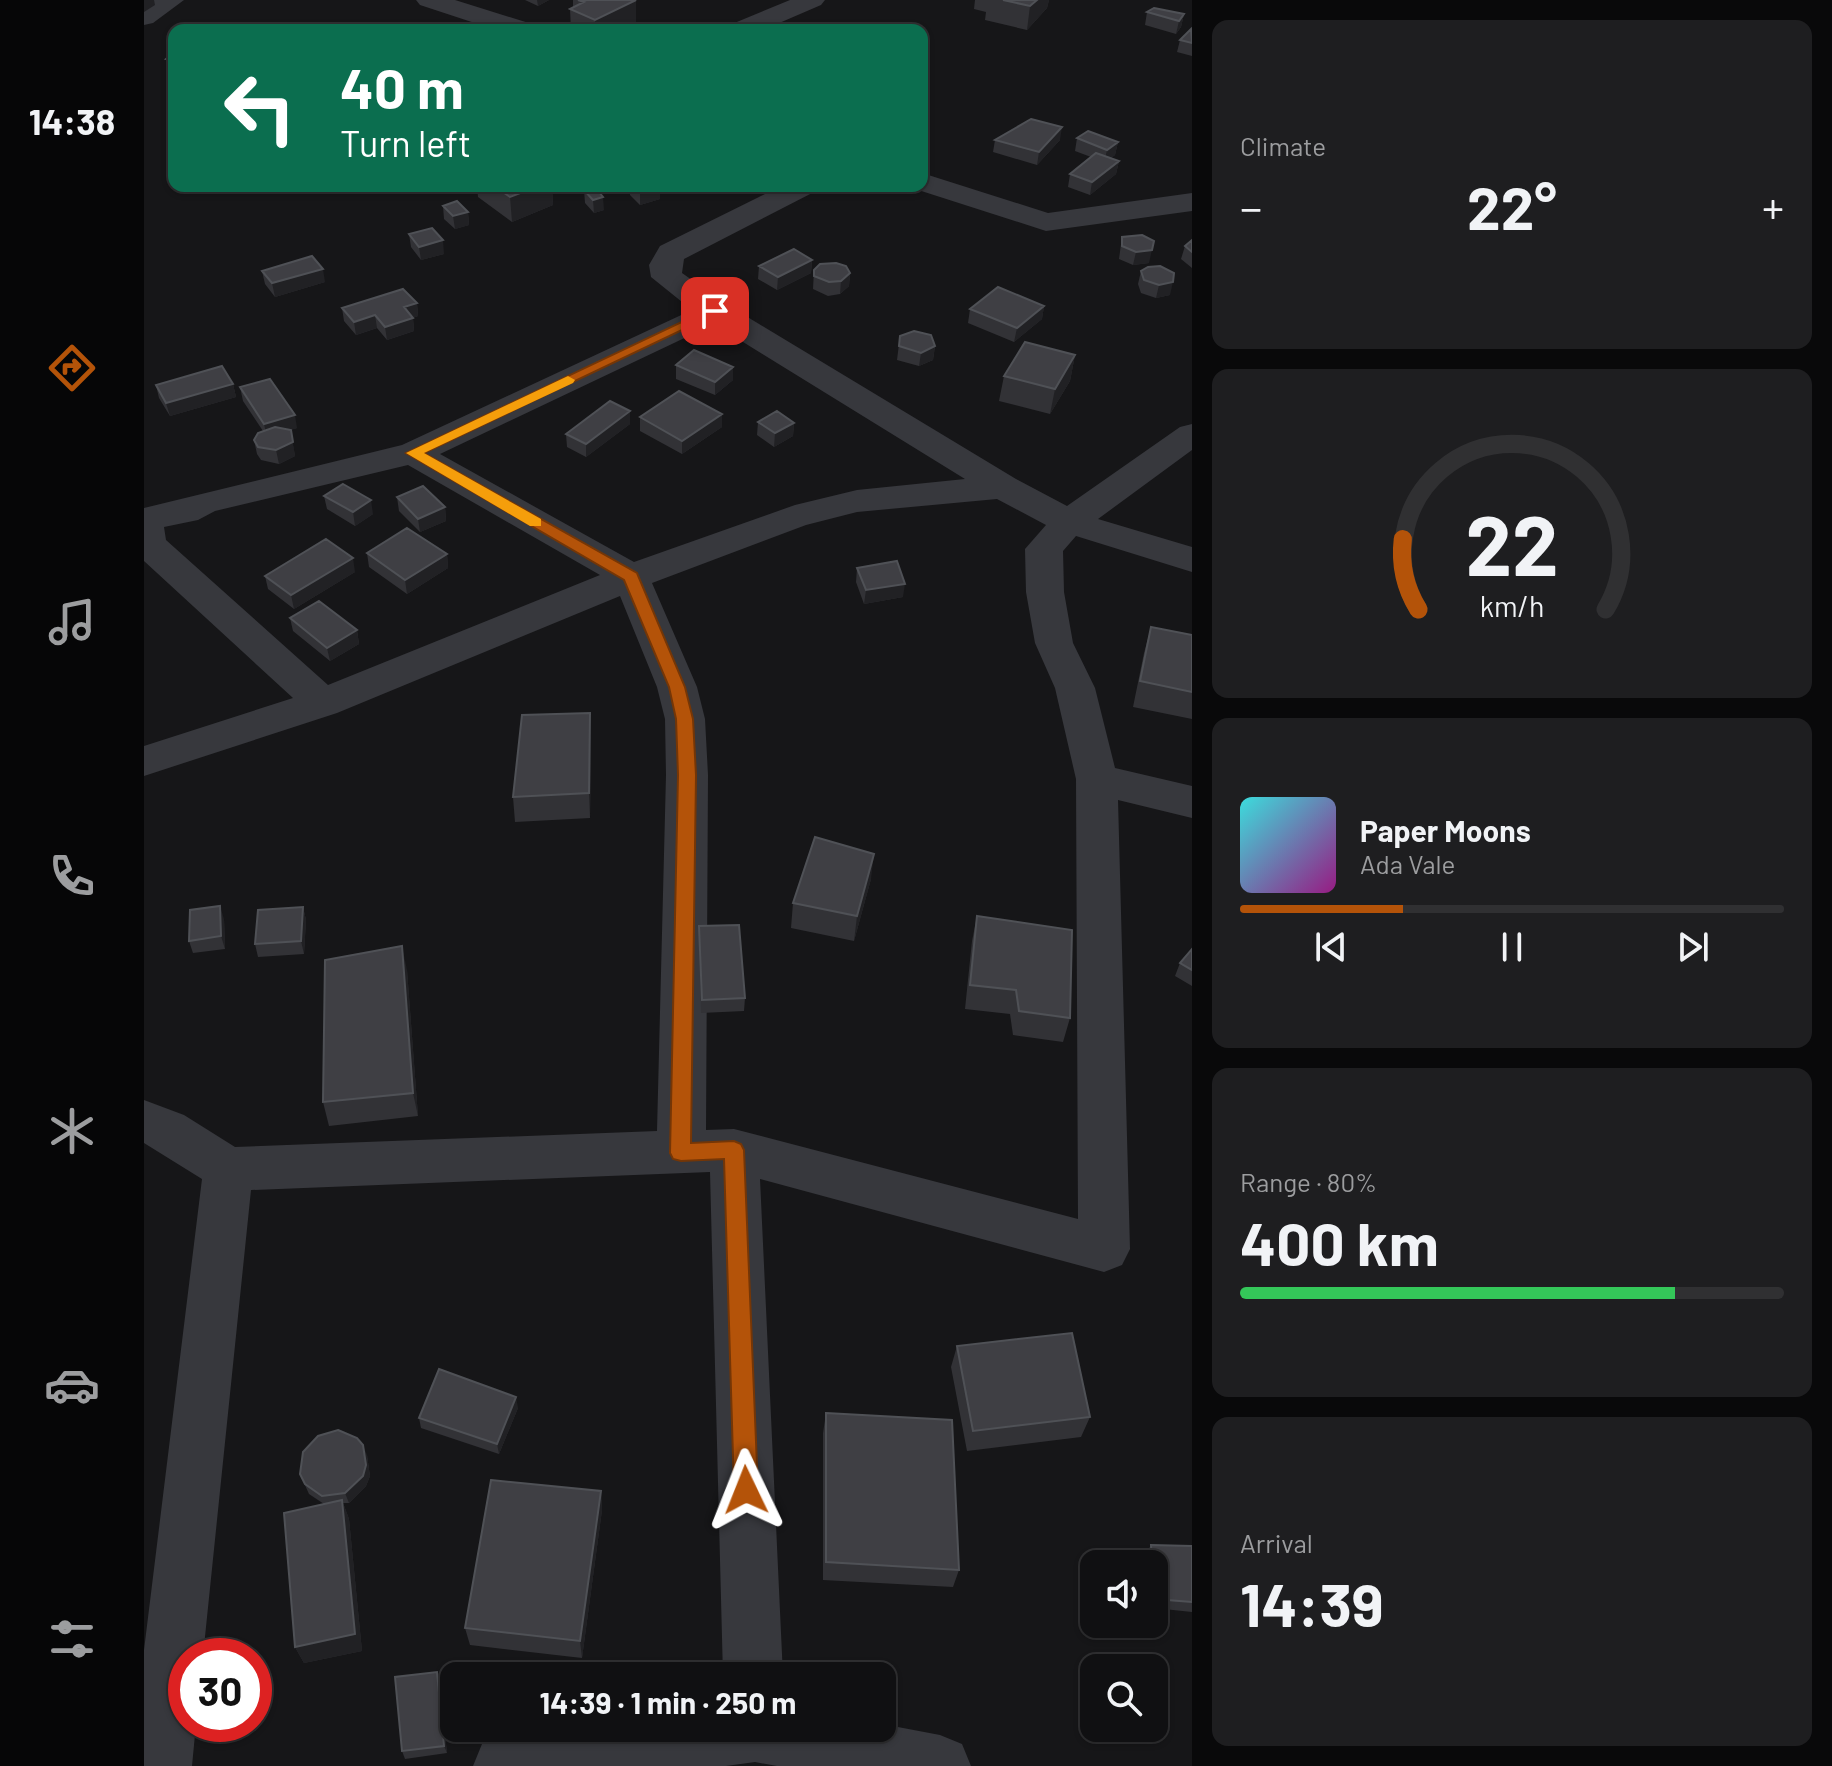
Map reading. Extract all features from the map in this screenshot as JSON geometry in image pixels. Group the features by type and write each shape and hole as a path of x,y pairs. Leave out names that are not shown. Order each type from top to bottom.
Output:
{"street":[{"path":"144,17 171,0"},
{"path":"429,0 504,24"},
{"path":"755,24 812,0"},
{"path":"928,184 1046,222 1192,202"},
{"path":"792,192 671,253 665,265 667,277 715,311 1003,487 1069,522 1192,560"},
{"path":"323,703 148,544 145,529 149,518 185,512 203,503 413,453 715,311"},
{"path":"144,1121 167,1130 228,1169 734,1150 1104,1249 1097,779 1075,688 1054,643 1045,592 1044,549 1069,522 1192,434"},
{"path":"413,453 631,577 677,687 685,719 687,775 681,1153"},
{"path":"144,761 323,703 631,577 795,516 899,496 1003,487"},
{"path":"1097,779 1192,802"},
{"path":"734,1150 752,1662"},
{"path":"161,1766 228,1169"},
{"path":"504,1766 615,1742"},
{"path":"857,1742 940,1766"}],"building":[{"path":"578,0 636,0 595,20 570,9 584,2"},
{"path":"1003,0 1037,0 1030,6"},
{"path":"1154,8 1184,14 1179,21 1147,12"},
{"path":"1191,29 1192,43 1180,40"},
{"path":"1031,119 1062,127 1039,152 995,140"},
{"path":"1088,131 1118,142 1107,150 1077,138"},
{"path":"1096,153 1119,161 1092,182 1070,174"},
{"path":"503,192 523,192 510,197"},
{"path":"586,192 599,192 603,197 593,200"},
{"path":"457,201 468,212 453,216 443,206"},
{"path":"432,228 443,240 419,247 409,234"},
{"path":"1142,235 1154,241 1152,250 1136,252 1122,246 1122,237"},
{"path":"1192,240 1192,252 1185,246"},
{"path":"794,249 812,260 778,277 759,266"},
{"path":"312,256 323,269 272,283 262,271"},
{"path":"820,264 846,266 850,273 841,281 829,282 814,276 814,270"},
{"path":"1160,266 1174,273 1173,282 1159,285 1144,280 1141,271"},
{"path":"998,287 1044,306 1017,328 970,309"},
{"path":"403,289 417,303 404,307 413,318 385,327 375,315 354,322 342,308"},
{"path":"914,331 931,335 935,346 921,353 899,346 900,336"},
{"path":"1025,342 1075,355 1055,389 1004,376"},
{"path":"694,350 733,367 715,382 676,365"},
{"path":"222,366 233,384 166,403 156,385"},
{"path":"270,379 295,415 264,424 240,387"},
{"path":"679,391 722,414 682,441 640,417"},
{"path":"610,401 630,411 586,444 566,434"},
{"path":"777,411 794,423 775,433 758,422"},
{"path":"275,427 291,430 293,442 276,450 258,447 254,440 258,433"},
{"path":"343,484 371,500 353,512 324,496"},
{"path":"423,486 445,507 418,519 397,497"},
{"path":"407,528 447,554 405,580 367,553"},
{"path":"326,539 353,558 291,595 265,576"},
{"path":"897,561 905,584 866,590 857,568"},
{"path":"319,601 357,630 327,648 290,618"},
{"path":"1151,627 1192,635 1192,692 1140,681"},
{"path":"590,713 589,793 513,797 522,715"},
{"path":"815,837 874,854 857,916 793,903"},
{"path":"220,906 221,936 189,941 190,910"},
{"path":"303,907 301,941 255,944 258,910"},
{"path":"977,916 1072,930 1070,1018 1019,1011 1016,990 970,985"},
{"path":"739,925 745,998 702,1000 699,926"},
{"path":"402,946 413,1093 323,1102 325,960"},
{"path":"1192,949 1192,970 1180,963"},
{"path":"1072,1333 1090,1417 973,1431 957,1346"},
{"path":"439,1369 516,1397 497,1444 419,1418"},
{"path":"826,1413 952,1420 959,1570 826,1562"},
{"path":"338,1430 357,1438 363,1445 366,1465 363,1476 345,1493 322,1496 305,1484 300,1474 303,1452 318,1436"},
{"path":"491,1480 601,1491 580,1641 465,1628"},
{"path":"342,1500 355,1634 295,1647 284,1513"},
{"path":"1151,1545 1192,1546 1192,1602 1168,1600 1168,1550 1151,1550"},
{"path":"437,1672 440,1742 444,1742 444,1746 402,1751 395,1677"}],"slow traffic":[{"path":"536,523 413,453 568,380"}],"route":[{"path":"715,311 413,453 631,577 677,687 685,719 687,775 681,1153 734,1150 746,1490"}]}
